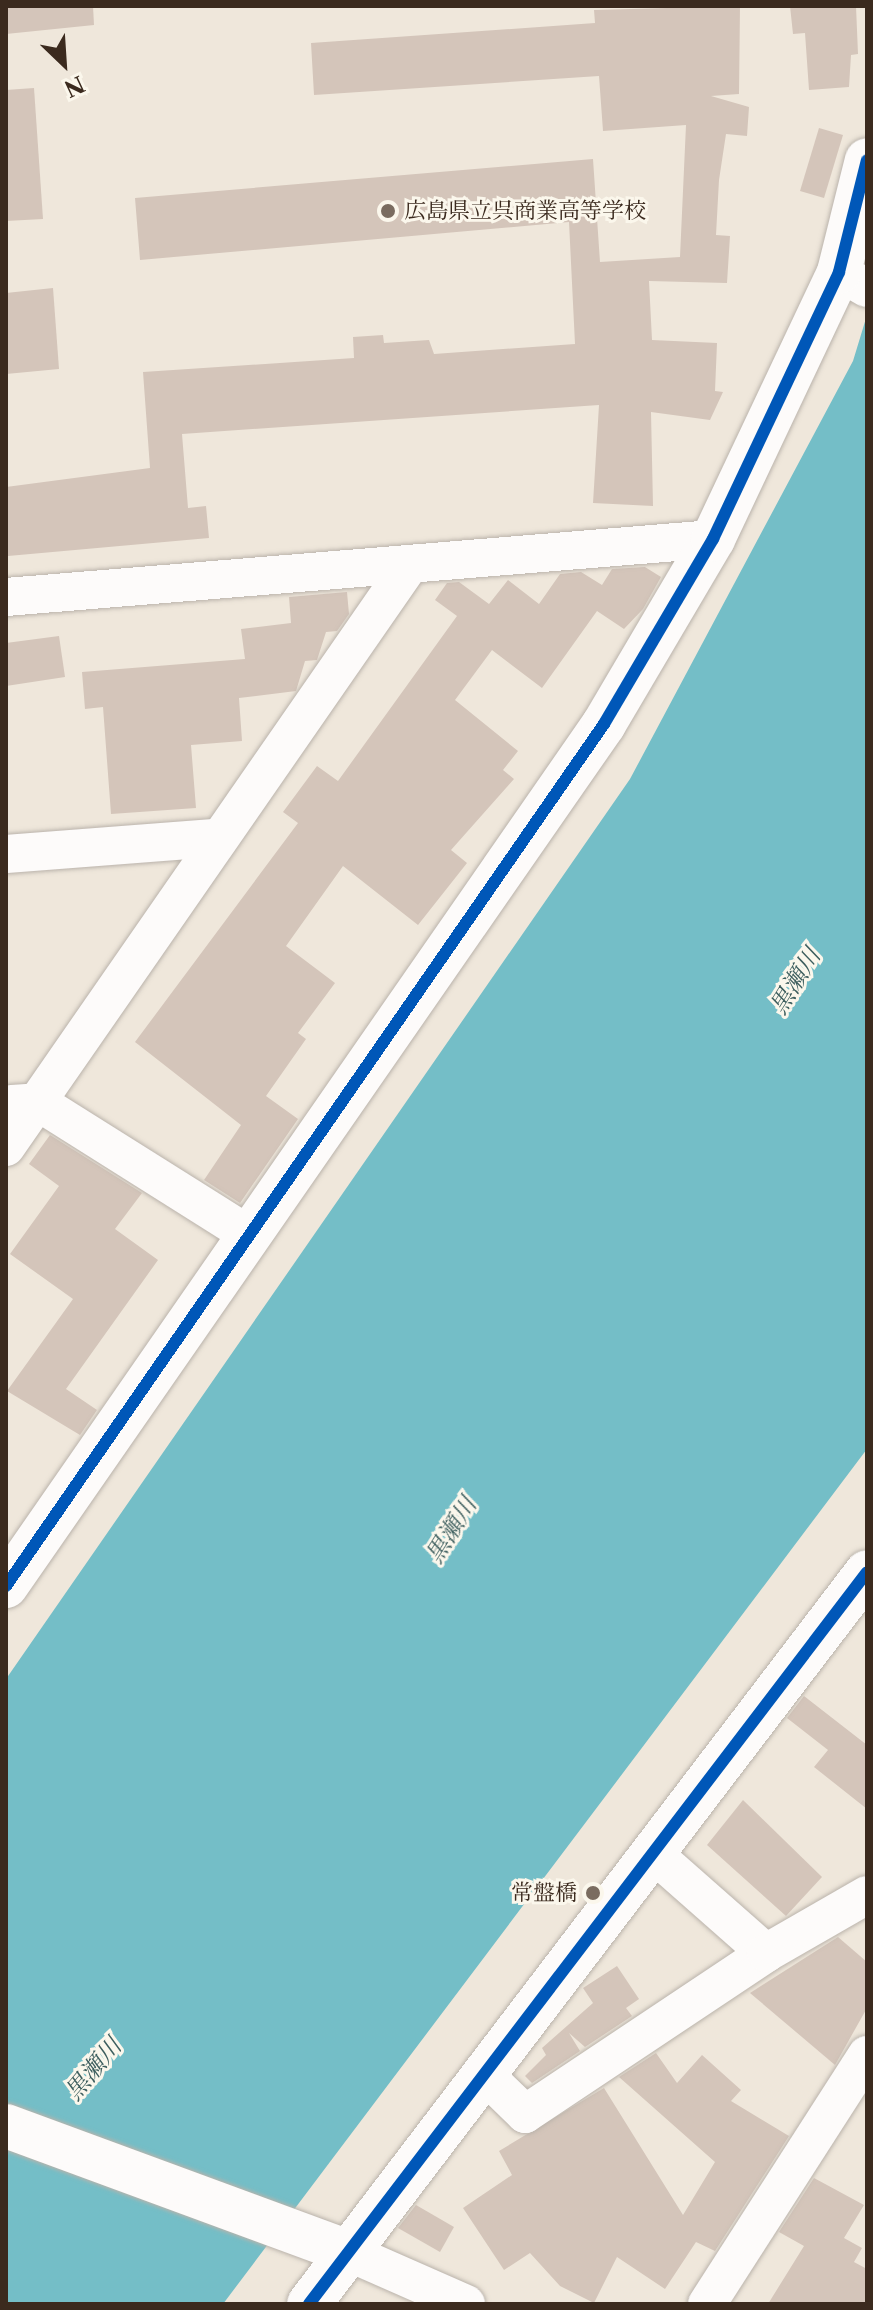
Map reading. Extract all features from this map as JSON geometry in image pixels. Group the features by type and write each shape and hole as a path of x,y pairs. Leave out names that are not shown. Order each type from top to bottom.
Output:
{"street":[{"path":"6,1586 604,724 713,539 856,282 867,160"},
{"path":"6,597 408,567 713,539"},
{"path":"6,1147 22,1103 408,567"},
{"path":"6,854 214,838"},
{"path":"22,1103 251,1236"},
{"path":"309,2304 333,2247 487,2077 867,1572"},
{"path":"655,1855 766,1953"},
{"path":"487,2077 525,2114 766,1953 867,1895"},
{"path":"707,2304 867,2055"},
{"path":"6,2126 333,2247 466,2304"}],"water":[{"name":"黒瀬川","path":"867,315 867,1449 223,2304 6,2304 6,1679 630,779 853,361"}],"building":[{"path":"6,6 93,6 94,25 6,34"},
{"path":"740,6 739,94 711,96 749,107 747,136 726,134 719,180 716,235 730,236 727,283 649,281 652,340 717,343 715,391 723,392 710,420 651,412 653,506 593,503 599,405 182,434 188,508 206,506 209,538 8,556 6,487 150,468 143,372 354,358 353,337 383,335 384,343 429,340 434,354 575,344 569,222 140,260 135,198 593,159 600,262 680,257 686,125 603,131 599,76 314,95 311,43 595,23 594,10"},
{"path":"790,6 856,6 858,54 851,55 849,87 809,90 805,33 793,34"},
{"path":"34,88 43,219 6,221 6,90"},
{"path":"819,128 843,135 824,198 800,191"},
{"path":"53,288 59,369 6,374 6,293"},
{"path":"645,567 661,577 643,609 624,629 597,611 542,688 492,650 455,700 518,751 503,770 514,779 451,850 467,863 418,925 343,866 286,946 335,983 298,1033 306,1039 266,1096 298,1119 240,1203 204,1180 241,1125 135,1042 298,823 283,812 317,766 338,781 457,616 435,600 447,583 459,582 489,604 508,580 539,604 560,574 581,572 602,585 612,569"},
{"path":"347,592 349,614 337,631 326,632 317,660 305,661 296,691 239,698 242,741 191,745 196,808 111,814 103,707 85,709 82,672 245,659 241,629 291,623 289,597"},
{"path":"59,636 65,677 6,686 6,643"},
{"path":"50,1135 142,1193 115,1229 158,1260 66,1389 97,1410 80,1435 7,1391 73,1299 10,1254 59,1186 29,1164"},
{"path":"804,1696 867,1745 867,1809 814,1767 828,1750 787,1718"},
{"path":"743,1800 822,1877 786,1916 707,1845"},
{"path":"838,1937 867,1962 867,2008 835,2065 750,1993"},
{"path":"617,1966 639,1999 626,2008 632,2016 585,2047 569,2033 580,2051 532,2083 525,2076 546,2055 542,2048 593,2003 583,1988"},
{"path":"656,2053 677,2083 702,2055 741,2090 731,2101 789,2136 715,2251 696,2242 665,2289 617,2257 594,2303 560,2286 530,2253 504,2270 463,2208 512,2175 499,2151 604,2088 683,2215 715,2162 619,2077"},
{"path":"814,2178 864,2205 844,2238 862,2248 854,2262 867,2269 867,2304 768,2304 804,2246 779,2232"},
{"path":"416,2205 454,2227 440,2252 398,2228"}],"cycle path":[{"path":"6,1586 604,724 713,539 839,272 867,160"},
{"path":"309,2304 867,1572"}],"place":[{"name":"広島県立呉商業高等学校","path":"388,211"},
{"name":"常盤橋","path":"593,1893"}]}
